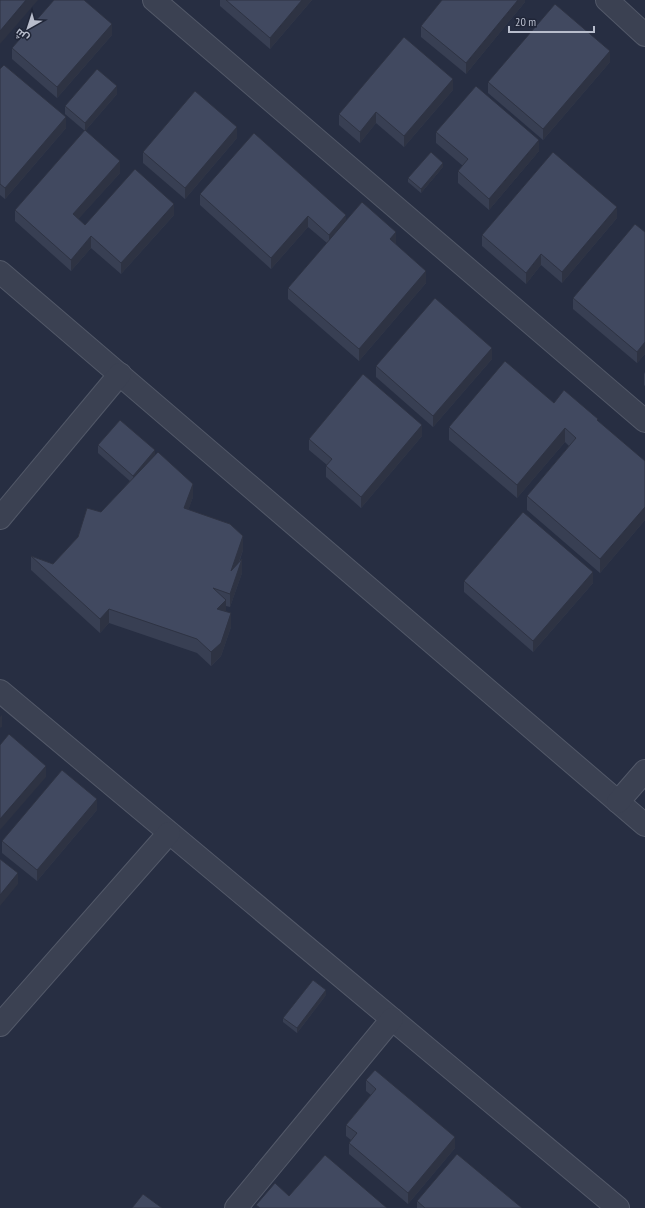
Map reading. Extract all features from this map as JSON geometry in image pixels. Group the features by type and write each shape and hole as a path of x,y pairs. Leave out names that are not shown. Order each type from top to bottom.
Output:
{"street":[{"path":"154,0 645,421"},
{"path":"607,0 645,34"},
{"path":"0,272 645,825"},
{"path":"0,518 120,374"},
{"path":"0,692 618,1208"},
{"path":"618,802 645,771"},
{"path":"0,1025 169,832"},
{"path":"236,1208 392,1019"}],"building":[{"path":"0,0 26,0 0,31"},
{"path":"54,0 84,0 112,24 57,87 12,48"},
{"path":"226,0 302,0 270,38"},
{"path":"442,0 518,0 466,63 421,26"},
{"path":"555,4 610,51 543,129 488,82"},
{"path":"404,37 453,79 404,136 376,112 360,132 339,114"},
{"path":"4,65 66,117 5,188 0,184 0,69"},
{"path":"97,69 117,86 85,123 65,106"},
{"path":"476,86 539,140 489,199 458,171 468,159 436,132"},
{"path":"195,91 237,127 185,188 143,152"},
{"path":"85,130 120,161 73,214 85,225 135,169 174,204 121,263 91,236 71,260 15,210"},
{"path":"254,133 346,215 329,235 308,216 271,258 200,194"},
{"path":"431,152 443,163 421,189 408,178"},
{"path":"553,152 617,207 562,272 541,254 526,273 482,235"},
{"path":"362,202 396,232 390,239 426,271 359,349 288,288"},
{"path":"635,224 645,232 645,342 637,352 573,298"},
{"path":"435,298 492,348 433,416 376,366"},
{"path":"505,361 554,403 564,390 645,461 645,507 600,559 527,496 576,438 565,428 517,485 449,427"},
{"path":"363,374 422,425 361,497 326,466 332,459 309,439"},
{"path":"120,420 155,450 133,476 98,445"},
{"path":"158,452 193,484 184,508 230,524 243,536 231,571 242,559 230,594 213,588 226,600 217,609 231,613 221,643 211,652 197,639 109,609 100,619 31,556 53,564 78,537 87,508 101,512"},
{"path":"523,512 593,572 533,641 464,581"},
{"path":"9,734 46,766 0,819 0,745"},
{"path":"62,770 97,799 37,870 2,841"},
{"path":"0,859 18,873 0,895"},
{"path":"313,980 326,990 297,1028 283,1018"},
{"path":"375,1070 455,1137 408,1193 349,1143 357,1133 346,1125 376,1089 366,1080"},
{"path":"457,1154 522,1208 425,1208 417,1201"},
{"path":"325,1155 387,1208 260,1208 256,1205 275,1183 289,1196"},
{"path":"143,1194 162,1208 132,1208"}]}
